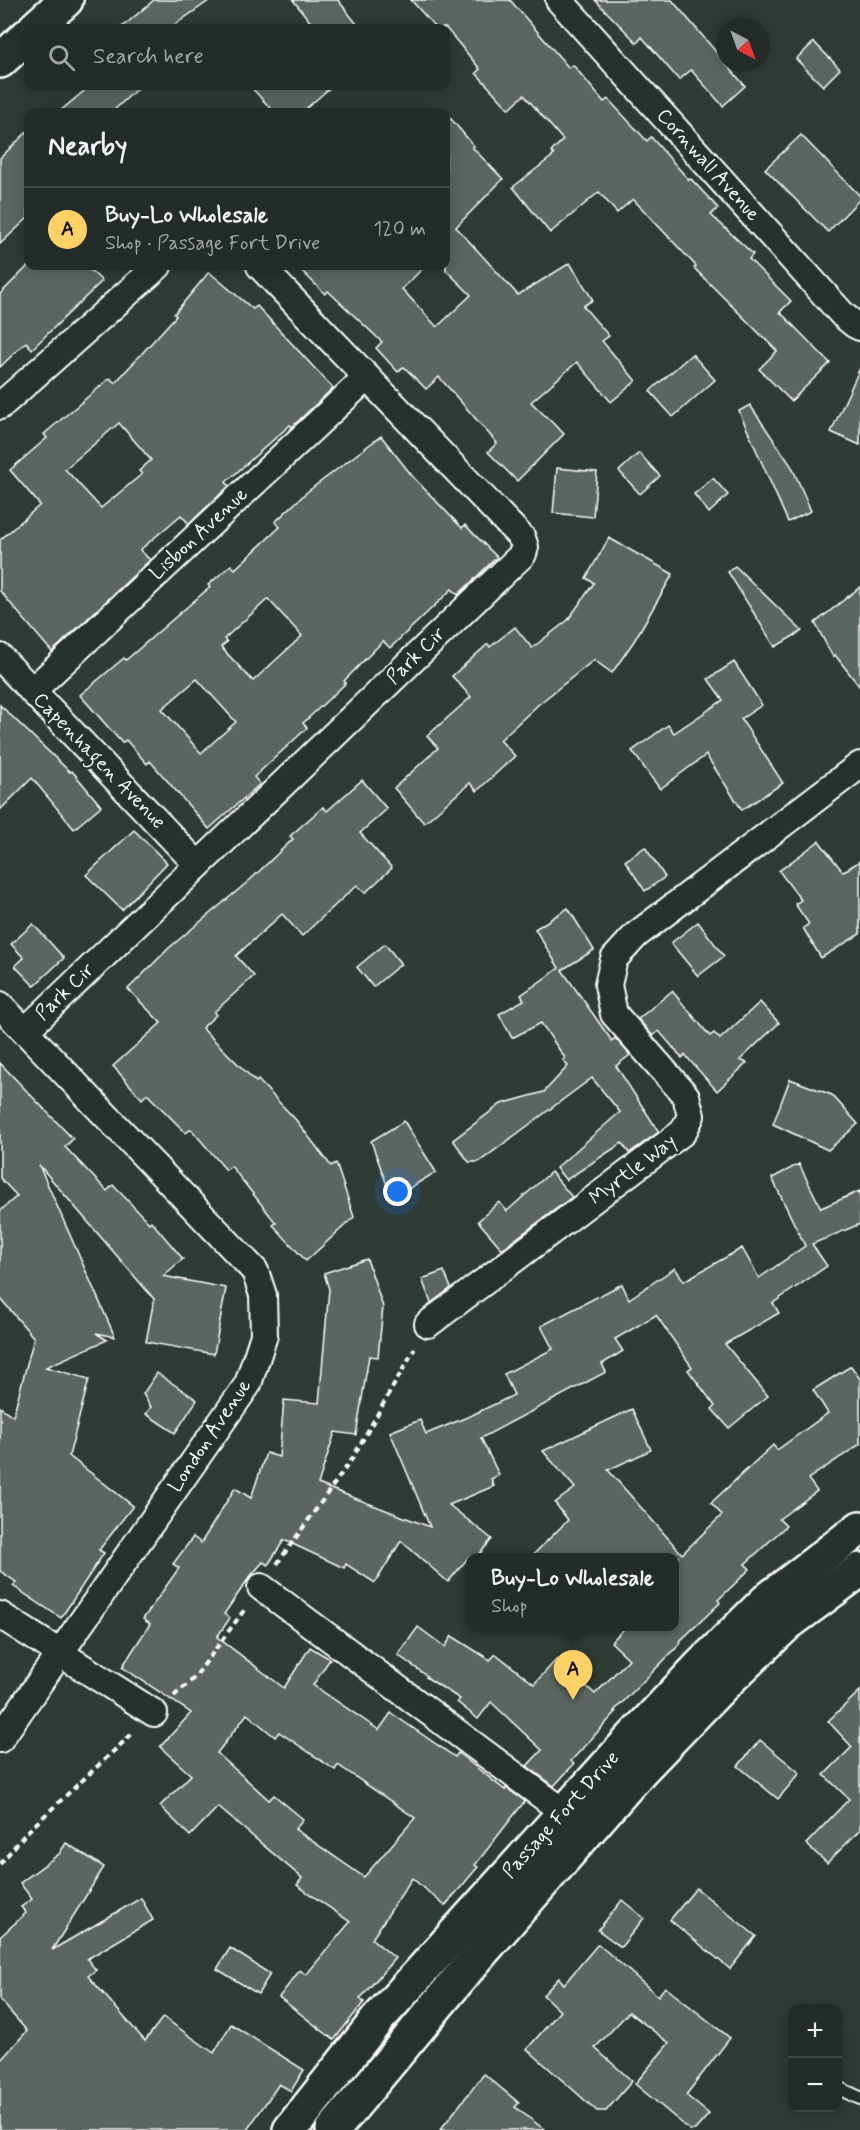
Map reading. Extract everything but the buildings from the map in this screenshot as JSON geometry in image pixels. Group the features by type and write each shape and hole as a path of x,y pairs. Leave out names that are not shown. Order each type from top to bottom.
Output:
{"main road":[{"path":"39,24 66,0"},
{"path":"0,61 24,39"},
{"name":"Passage Fort Drive","path":"290,2130 377,2020 564,1812 700,1666 767,1600 860,1528"},
{"name":"Passage Fort Drive","path":"333,2130 468,1968 642,1769 787,1624 860,1570"}],"street":[{"name":"Cornwall Avenue","path":"559,0 843,315 860,327"},
{"path":"0,406 153,270"},
{"name":"Park Cir","path":"25,1031 523,554 525,547 522,538 264,270"},
{"name":"Lisbon Avenue","path":"32,691 367,377"},
{"name":"Capenhagen Avenue","path":"0,657 198,865"},
{"name":"Myrtle Way","path":"428,1324 683,1132 691,1116 686,1096 614,1014 608,985 614,959 636,935 860,765"},
{"name":"London Avenue","path":"0,1005 255,1271 263,1295 264,1335 248,1384 0,1739"},
{"path":"261,1587 564,1812"},
{"path":"0,1615 154,1713"}],"lane":[{"path":"842,2089 859,2094"}],"path":[{"path":"0,1864 26,1833 195,1677 351,1459 428,1324"}],"place":[{"name":"Buy-Lo Wholesale","path":"573,1700"}]}
